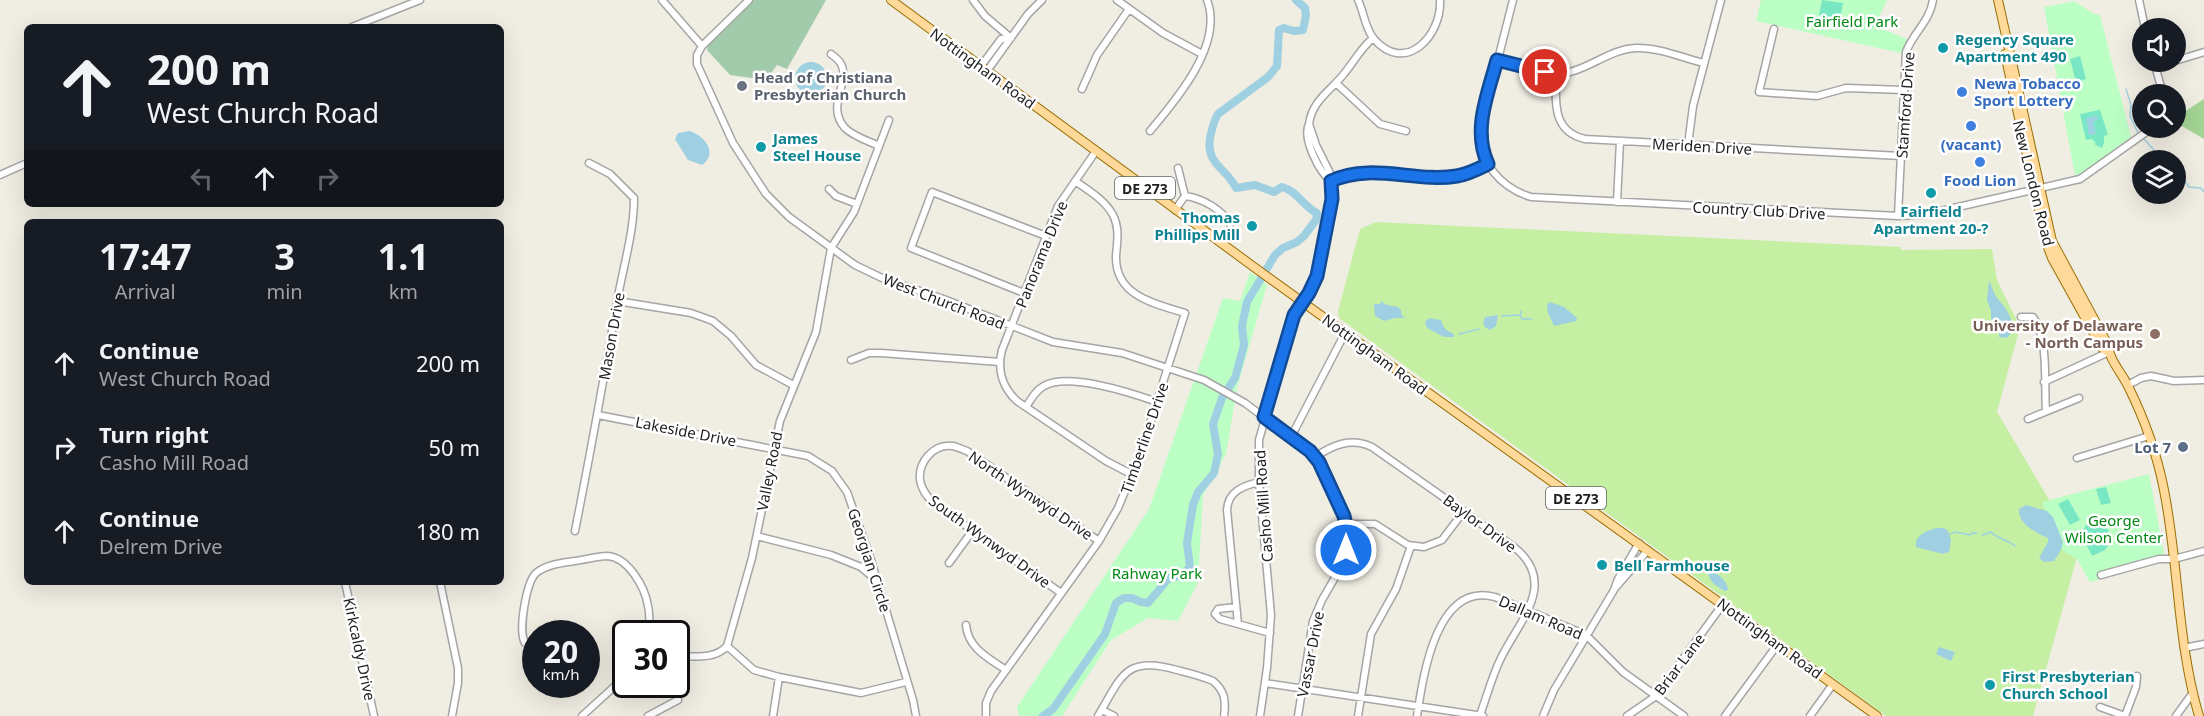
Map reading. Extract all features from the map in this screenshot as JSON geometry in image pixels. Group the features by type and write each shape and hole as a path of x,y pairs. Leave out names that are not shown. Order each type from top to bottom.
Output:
{"main road":[{"name":"Nottingham Road","path":"891,0 1267,277 1833,684"},
{"name":"New London Road","path":"1996,0 2037,190 2039,216 2052,258 2103,348 2109,352 2128,385 2149,436 2164,489 2184,648 2192,694 2200,715"},
{"name":"DE 273","path":"1833,684 1877,716"}],"street":[{"path":"359,24 420,0"},
{"path":"662,0 702,46 749,0"},
{"path":"973,0 985,16 1011,38"},
{"path":"984,69 1001,39 1011,38 1028,14 1042,0"},
{"path":"1117,0 1162,33 1202,54"},
{"path":"1150,131 1183,89 1209,40 1212,27 1207,0"},
{"path":"1358,0 1373,38 1384,48 1395,52 1406,52 1418,48 1430,38 1437,25 1440,0"},
{"path":"1373,38 1360,50 1336,83 1317,103 1311,114 1306,130 1309,145 1326,177 1331,181 1344,175 1360,172 1452,176 1471,172 1488,164 1481,147 1480,127 1513,0"},
{"path":"1688,145 1691,114 1721,0"},
{"name":"Stamford Drive","path":"1898,216 1905,59 1908,47 1928,19 1933,0"},
{"path":"2139,0 2143,18"},
{"path":"1082,89 1098,55 1129,9"},
{"path":"1774,29 1759,92 1817,96 1846,88 1904,90"},
{"name":"West Church Road","path":"702,46 697,55 698,67 726,129 745,164 773,203 831,248 869,273 1053,342 1114,351 1222,388 1291,437"},
{"path":"1497,60 1556,73 1573,71 1621,51 1636,48 1704,63"},
{"path":"2186,56 2204,52"},
{"path":"831,54 841,62 843,70 837,104 839,120 851,133 879,146"},
{"name":"Meriden Drive","path":"1556,73 1556,111 1565,129 1580,138 1900,156"},
{"path":"1336,83 1380,124 1406,131"},
{"path":"831,248 851,218 889,120"},
{"name":"Country Club Drive","path":"1488,164 1503,183 1525,195 1538,198 1898,216 1930,214 2084,177 2138,138"},
{"path":"1617,202 1620,141"},
{"name":"Panorama Drive","path":"1000,362 1011,326 1060,202 1096,151"},
{"name":"Mason Drive","path":"575,531 634,221 634,198 610,174 589,163"},
{"path":"0,175 24,164"},
{"path":"1175,210 1185,196 1178,168"},
{"name":"Timberline Drive","path":"986,716 985,707 989,695 1099,541 1118,508 1133,475 1185,313 1139,298 1125,285 1117,268 1118,236 1114,218 1105,204 1075,181"},
{"name":"Casho Mill Road","path":"1260,716 1270,633 1271,603 1259,482 1258,448 1264,417 1293,318 1314,285 1317,276 1332,199 1331,181"},
{"path":"829,189 836,196 857,204"},
{"path":"1024,293 910,248 932,192 1047,236"},
{"path":"1185,196 1192,196 1224,213 1230,225"},
{"name":"Valley Road","path":"727,646 757,536 780,421 816,332 831,248"},
{"path":"617,301 691,313 713,321 731,336 756,365 793,385"},
{"path":"2021,317 2034,317 2039,325 2042,338 2046,411"},
{"path":"1291,437 1336,345 1345,333"},
{"path":"2044,382 2109,352"},
{"path":"851,360 869,353 881,353 1000,362 1001,375 1012,397 1113,465 1133,475"},
{"path":"2128,385 2151,376 2174,381 2204,380"},
{"path":"1026,406 1044,385 1058,381 1114,388 1157,402"},
{"path":"2028,419 2079,398"},
{"name":"Lakeside Drive","path":"598,415 773,449"},
{"path":"2077,458 2149,436"},
{"name":"Vassar Drive","path":"1291,437 1315,457 1342,509 1347,543 1338,573 1313,621 1298,716"},
{"name":"Baylor Drive","path":"1315,457 1341,443 1366,444 1521,552 1529,563 1535,586 1528,611 1498,663 1482,715"},
{"name":"North Wynwyd Drive","path":"929,454 935,449 953,446 967,451 1099,541"},
{"name":"Georgian Circle","path":"773,449 808,456 832,471 847,492 870,557 916,716"},
{"name":"South Wynwyd Drive","path":"929,454 921,471 920,482 932,502 1061,593"},
{"path":"1238,624 1227,505 1236,491 1259,482"},
{"path":"1346,524 1375,524 1411,546 1424,547 1438,542 1448,533 1464,511"},
{"path":"949,563 974,530"},
{"path":"757,536 831,555 861,567 877,581"},
{"path":"1614,590 1639,543"},
{"path":"1358,716 1371,634 1396,589 1411,546"},
{"path":"1543,716 1550,698 1614,590 1648,550"},
{"path":"2101,575 2159,559 2174,559 2204,551"},
{"path":"523,620 531,579 543,568 606,556 625,562 633,571 648,603 649,620"},
{"path":"861,567 868,565 870,557"},
{"name":"Kirkcaldy Drive","path":"346,585 374,716"},
{"path":"441,585 458,668 458,683 452,716"},
{"name":"Dallam Road","path":"1417,716 1429,652 1448,615 1460,602 1471,596 1489,596 1586,635 1623,672 1684,716"},
{"name":"Briar Lane","path":"1627,716 1656,696 1723,604"},
{"path":"1236,607 1218,609 1215,614 1220,619 1270,633"},
{"path":"966,625 972,644 1006,670"},
{"path":"1725,716 1778,644"},
{"path":"2184,648 2204,644"},
{"path":"690,656 713,655 727,646 754,670 861,693 906,682"},
{"path":"1114,716 1100,713 1118,682 1128,671 1140,665 1152,664 1213,681 1221,688 1225,697 1224,716"},
{"path":"2100,707 2125,716 2136,687 2137,676"},
{"path":"773,716 779,677"},
{"path":"1265,683 1482,715"},
{"path":"1810,716 1833,684"},
{"path":"582,716 612,689"},
{"path":"2176,716 2192,694"},
{"path":"648,716 678,700"}],"green space":[{"path":"753,0 826,0 787,69 777,65 766,80 730,75 707,50 708,45"},
{"name":"Fairfield Park","path":"1761,0 1887,0 1875,26 1907,39 1901,53 1756,21"},
{"path":"1822,0 1843,3 1840,19 1819,15"},
{"path":"2074,1 2094,14 2100,15 2131,137 2084,172 2075,176 2044,7"},
{"path":"2080,56 2086,79 2076,82 2070,59"},
{"path":"2204,99 2204,139 2186,128 2186,111"},
{"path":"2100,110 2108,135 2104,136 2102,148 2094,144 2096,143 2092,139 2086,140 2080,114"},
{"path":"1376,222 1901,247 1901,250 1992,249 1997,280 2020,327 1997,412 2079,550 2033,716 1886,716 1339,318 1338,311 1360,229"},
{"name":"Rahway Park","path":"1250,272 1267,285 1237,388 1226,454 1203,495 1198,583 1178,621 1148,618 1111,640 1062,716 1019,716 1017,707 1149,509 1223,298 1240,301"},
{"name":"George Wilson Center","path":"2149,474 2164,553 2161,562 2090,582 2077,559 2060,547 2042,502"},
{"path":"2106,487 2111,503 2101,505 2096,489"},
{"path":"2068,499 2080,520 2070,525 2058,504"},
{"path":"2086,525 2108,529 2111,541 2105,550 2092,556 2081,534"}],"water":[{"path":"811,62 822,67 827,78 822,89 811,94 800,89 795,78 800,67"},
{"path":"2097,116 2098,120 2093,122 2096,134 2089,135 2086,118"},
{"path":"689,131 700,136 708,145 709,155 702,165 688,160 675,139 678,133"},
{"path":"1989,281 2012,323 2007,338 1999,337 1999,325 1991,319 1987,300"},
{"path":"1381,301 1398,307 1402,316 1406,318 1384,321 1375,316 1374,304 1380,304"},
{"path":"1550,302 1564,307 1577,318 1576,321 1554,326 1548,313 1547,305"},
{"path":"1498,315 1496,326 1490,330 1485,327 1483,323 1485,317"},
{"path":"1429,318 1441,320 1444,327 1454,334 1454,337 1444,337 1427,328 1425,322"},
{"path":"2026,505 2047,511 2053,517 2063,542 2054,561 2044,562 2039,558 2048,538 2033,531 2021,519 2019,509"},
{"path":"1936,528 1944,528 1948,531 1951,540 1949,552 1943,554 1916,547 1919,537"},
{"path":"1708,571 1721,577 1728,590 1719,588 1710,578"},
{"path":"1939,647 1955,652 1951,661 1936,654"}],"waterway":[{"path":"1043,716 1053,709 1105,634 1116,603 1124,598 1148,603 1169,578 1183,575 1190,567 1187,543 1193,505 1198,492 1214,473 1218,454 1213,424 1222,398 1235,378 1244,345 1242,326 1247,302 1275,255 1283,248 1297,242 1316,220 1317,213 1287,189 1282,187 1274,192 1255,185 1236,188 1214,160 1210,147 1212,129 1218,114 1268,77 1277,66 1279,30 1284,28 1294,31 1303,30 1305,8 1296,0"},
{"path":"2126,89 2131,105 2132,120"},
{"path":"2143,138 2153,150"},
{"path":"2186,183 2189,187 2201,188 2204,192"},
{"path":"1502,316 1520,315 1522,319 1532,319"},
{"path":"1459,334 1479,329"},
{"path":"1982,535 1991,532 2015,546"},
{"path":"1950,534 1977,533"}],"place":[{"name":"Regency Square Apartment 490","path":"1943,48"},
{"name":"Head of Christiana Presbyterian Church","path":"742,86"},
{"name":"Newa Tobacco Sport Lottery","path":"1962,92"},
{"name":"(vacant)","path":"1971,126"},
{"name":"James Steel House","path":"761,147"},
{"name":"Food Lion","path":"1980,162"},
{"name":"Fairfield Apartment 20-?","path":"1931,193"},
{"name":"Thomas Phillips Mill","path":"1252,226"},
{"name":"University of Delaware - North Campus","path":"2155,334"},
{"name":"Lot 7","path":"2183,447"},
{"name":"Bell Farmhouse","path":"1602,565"},
{"name":"First Presbyterian Church School","path":"1990,685"}],"route":[{"path":"1346,550 1347,530 1342,509 1319,462 1310,451 1264,417 1294,315 1314,285 1317,276 1332,199 1331,181 1344,175 1360,172 1459,176 1488,164 1481,147 1480,127 1497,60 1545,72"}]}
